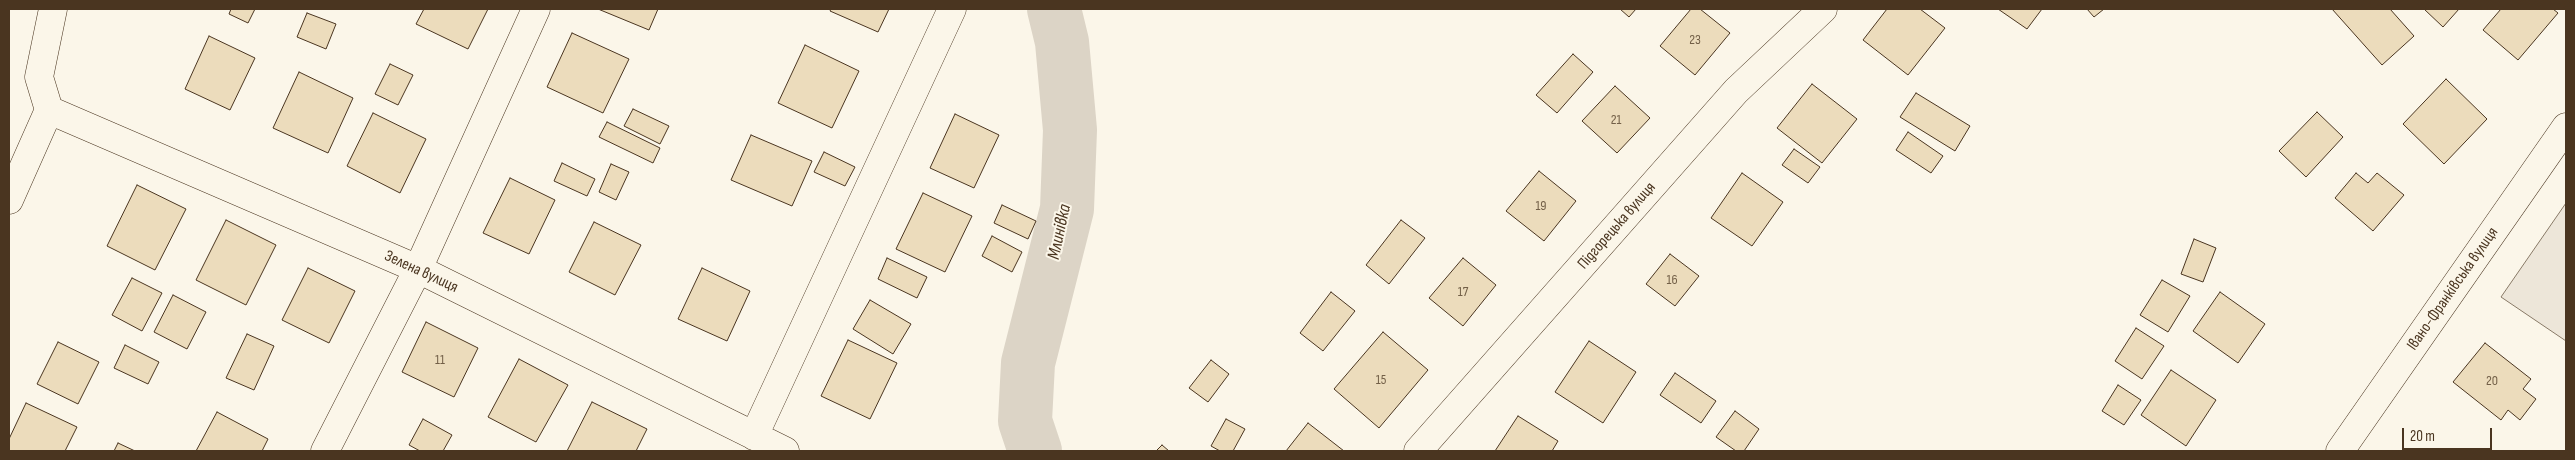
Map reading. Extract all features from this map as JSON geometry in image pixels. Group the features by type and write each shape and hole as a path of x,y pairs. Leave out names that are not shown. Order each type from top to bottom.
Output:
{"street":[{"path":"9,200 49,110 40,77 53,9"},
{"path":"325,451 418,269 536,9"},
{"path":"754,436 952,9"},
{"name":"Підгорецька вулиця","path":"1418,451 1736,91 1823,9"},
{"name":"Зелена вулиця","path":"49,110 418,269 785,451"},
{"name":"Івано-Франківська вулиця","path":"2340,451 2566,127"}],"shaded area":[{"path":"2566,203 2566,341 2501,297"}],"building":[{"path":"231,9 255,9 248,23 229,14"},
{"path":"424,9 488,9 468,49 416,24"},
{"path":"598,9 658,9 649,30"},
{"path":"831,9 889,9 878,32 830,11"},
{"path":"1620,9 1636,9 1629,17"},
{"path":"1691,9 1700,9 1730,33 1695,75 1660,46"},
{"path":"1887,9 1920,9 1945,28 1908,75 1863,40"},
{"path":"1998,9 2042,9 2027,29"},
{"path":"2087,9 2104,9 2094,17"},
{"path":"2332,9 2390,9 2414,36 2382,65"},
{"path":"2424,9 2459,9 2443,27"},
{"path":"2501,9 2553,9 2558,13 2518,60 2483,30"},
{"path":"307,13 336,24 326,49 297,37"},
{"path":"572,33 629,59 603,113 547,87"},
{"path":"209,36 255,58 230,110 185,89"},
{"path":"805,45 859,71 832,128 778,103"},
{"path":"1573,54 1593,72 1557,113 1536,95"},
{"path":"390,64 413,75 398,105 375,94"},
{"path":"299,72 353,98 328,153 273,128"},
{"path":"2446,79 2487,119 2444,164 2403,124"},
{"path":"1812,84 1857,119 1822,163 1777,128"},
{"path":"1615,86 1650,118 1617,153 1582,121"},
{"path":"1916,93 1970,126 1955,151 1900,117"},
{"path":"633,109 669,126 660,144 624,126"},
{"path":"2317,112 2343,137 2306,177 2279,151"},
{"path":"373,113 426,139 400,193 347,166"},
{"path":"955,114 999,135 974,188 930,168"},
{"path":"607,122 660,148 653,163 599,137"},
{"path":"1908,132 1943,156 1931,173 1896,150"},
{"path":"751,135 812,161 792,206 731,180"},
{"path":"1794,149 1820,167 1808,183 1782,165"},
{"path":"824,152 855,167 845,186 814,172"},
{"path":"562,163 595,179 587,196 554,181"},
{"path":"611,164 629,172 616,200 599,192"},
{"path":"1539,171 1576,201 1544,241 1506,211"},
{"path":"1742,173 1783,202 1752,246 1711,218"},
{"path":"2356,173 2368,183 2377,173 2404,195 2373,231 2335,198"},
{"path":"510,178 555,200 529,254 483,233"},
{"path":"137,185 186,209 155,270 107,246"},
{"path":"923,193 972,216 945,272 896,249"},
{"path":"1002,205 1036,221 1028,239 994,223"},
{"path":"226,220 276,245 246,305 196,280"},
{"path":"1401,220 1425,238 1389,284 1366,265"},
{"path":"594,222 641,245 615,295 569,272"},
{"path":"992,236 1022,252 1012,272 982,256"},
{"path":"2194,239 2216,248 2203,282 2181,274"},
{"path":"1670,254 1699,276 1675,306 1646,284"},
{"path":"887,258 927,277 917,298 878,279"},
{"path":"1463,258 1496,285 1463,326 1429,298"},
{"path":"308,268 355,291 329,343 282,320"},
{"path":"702,268 750,291 727,341 678,319"},
{"path":"132,278 162,293 142,331 112,315"},
{"path":"2162,280 2190,296 2168,332 2140,315"},
{"path":"1331,292 1355,311 1323,351 1300,333"},
{"path":"2220,292 2265,324 2238,363 2193,331"},
{"path":"173,295 206,312 187,349 154,332"},
{"path":"870,300 911,324 893,354 853,329"},
{"path":"426,322 478,348 454,397 402,372"},
{"path":"2136,328 2164,346 2142,379 2115,361"},
{"path":"1383,332 1428,370 1379,428 1334,389"},
{"path":"247,334 274,346 254,390 226,378"},
{"path":"848,340 897,363 870,419 821,396"},
{"path":"1589,341 1636,372 1603,423 1555,392"},
{"path":"58,342 99,362 78,404 37,384"},
{"path":"2485,343 2531,379 2523,389 2536,399 2520,420 2508,410 2501,420 2453,382"},
{"path":"125,345 159,362 148,384 114,368"},
{"path":"519,359 568,385 536,442 488,417"},
{"path":"1211,360 1229,374 1208,402 1189,388"},
{"path":"2171,370 2216,400 2186,446 2141,415"},
{"path":"1675,373 1716,401 1701,423 1660,395"},
{"path":"2118,385 2141,400 2124,425 2102,411"},
{"path":"592,402 647,429 636,451 567,451"},
{"path":"26,403 77,427 65,451 9,451 9,439"},
{"path":"1735,411 1759,429 1744,451 1736,451 1716,437"},
{"path":"217,412 268,439 262,451 196,451"},
{"path":"1518,416 1558,441 1552,451 1495,451"},
{"path":"423,419 452,435 443,451 420,451 409,445"},
{"path":"1226,419 1245,429 1233,451 1220,451 1211,446"},
{"path":"1308,423 1344,451 1286,451"},
{"path":"118,443 135,451 114,451"},
{"path":"1162,445 1169,451 1156,451"}],"waterway":[{"name":"Млинівка","path":"1035,451 1025,421 1028,363 1067,209 1070,130 1062,42 1054,9"}]}
